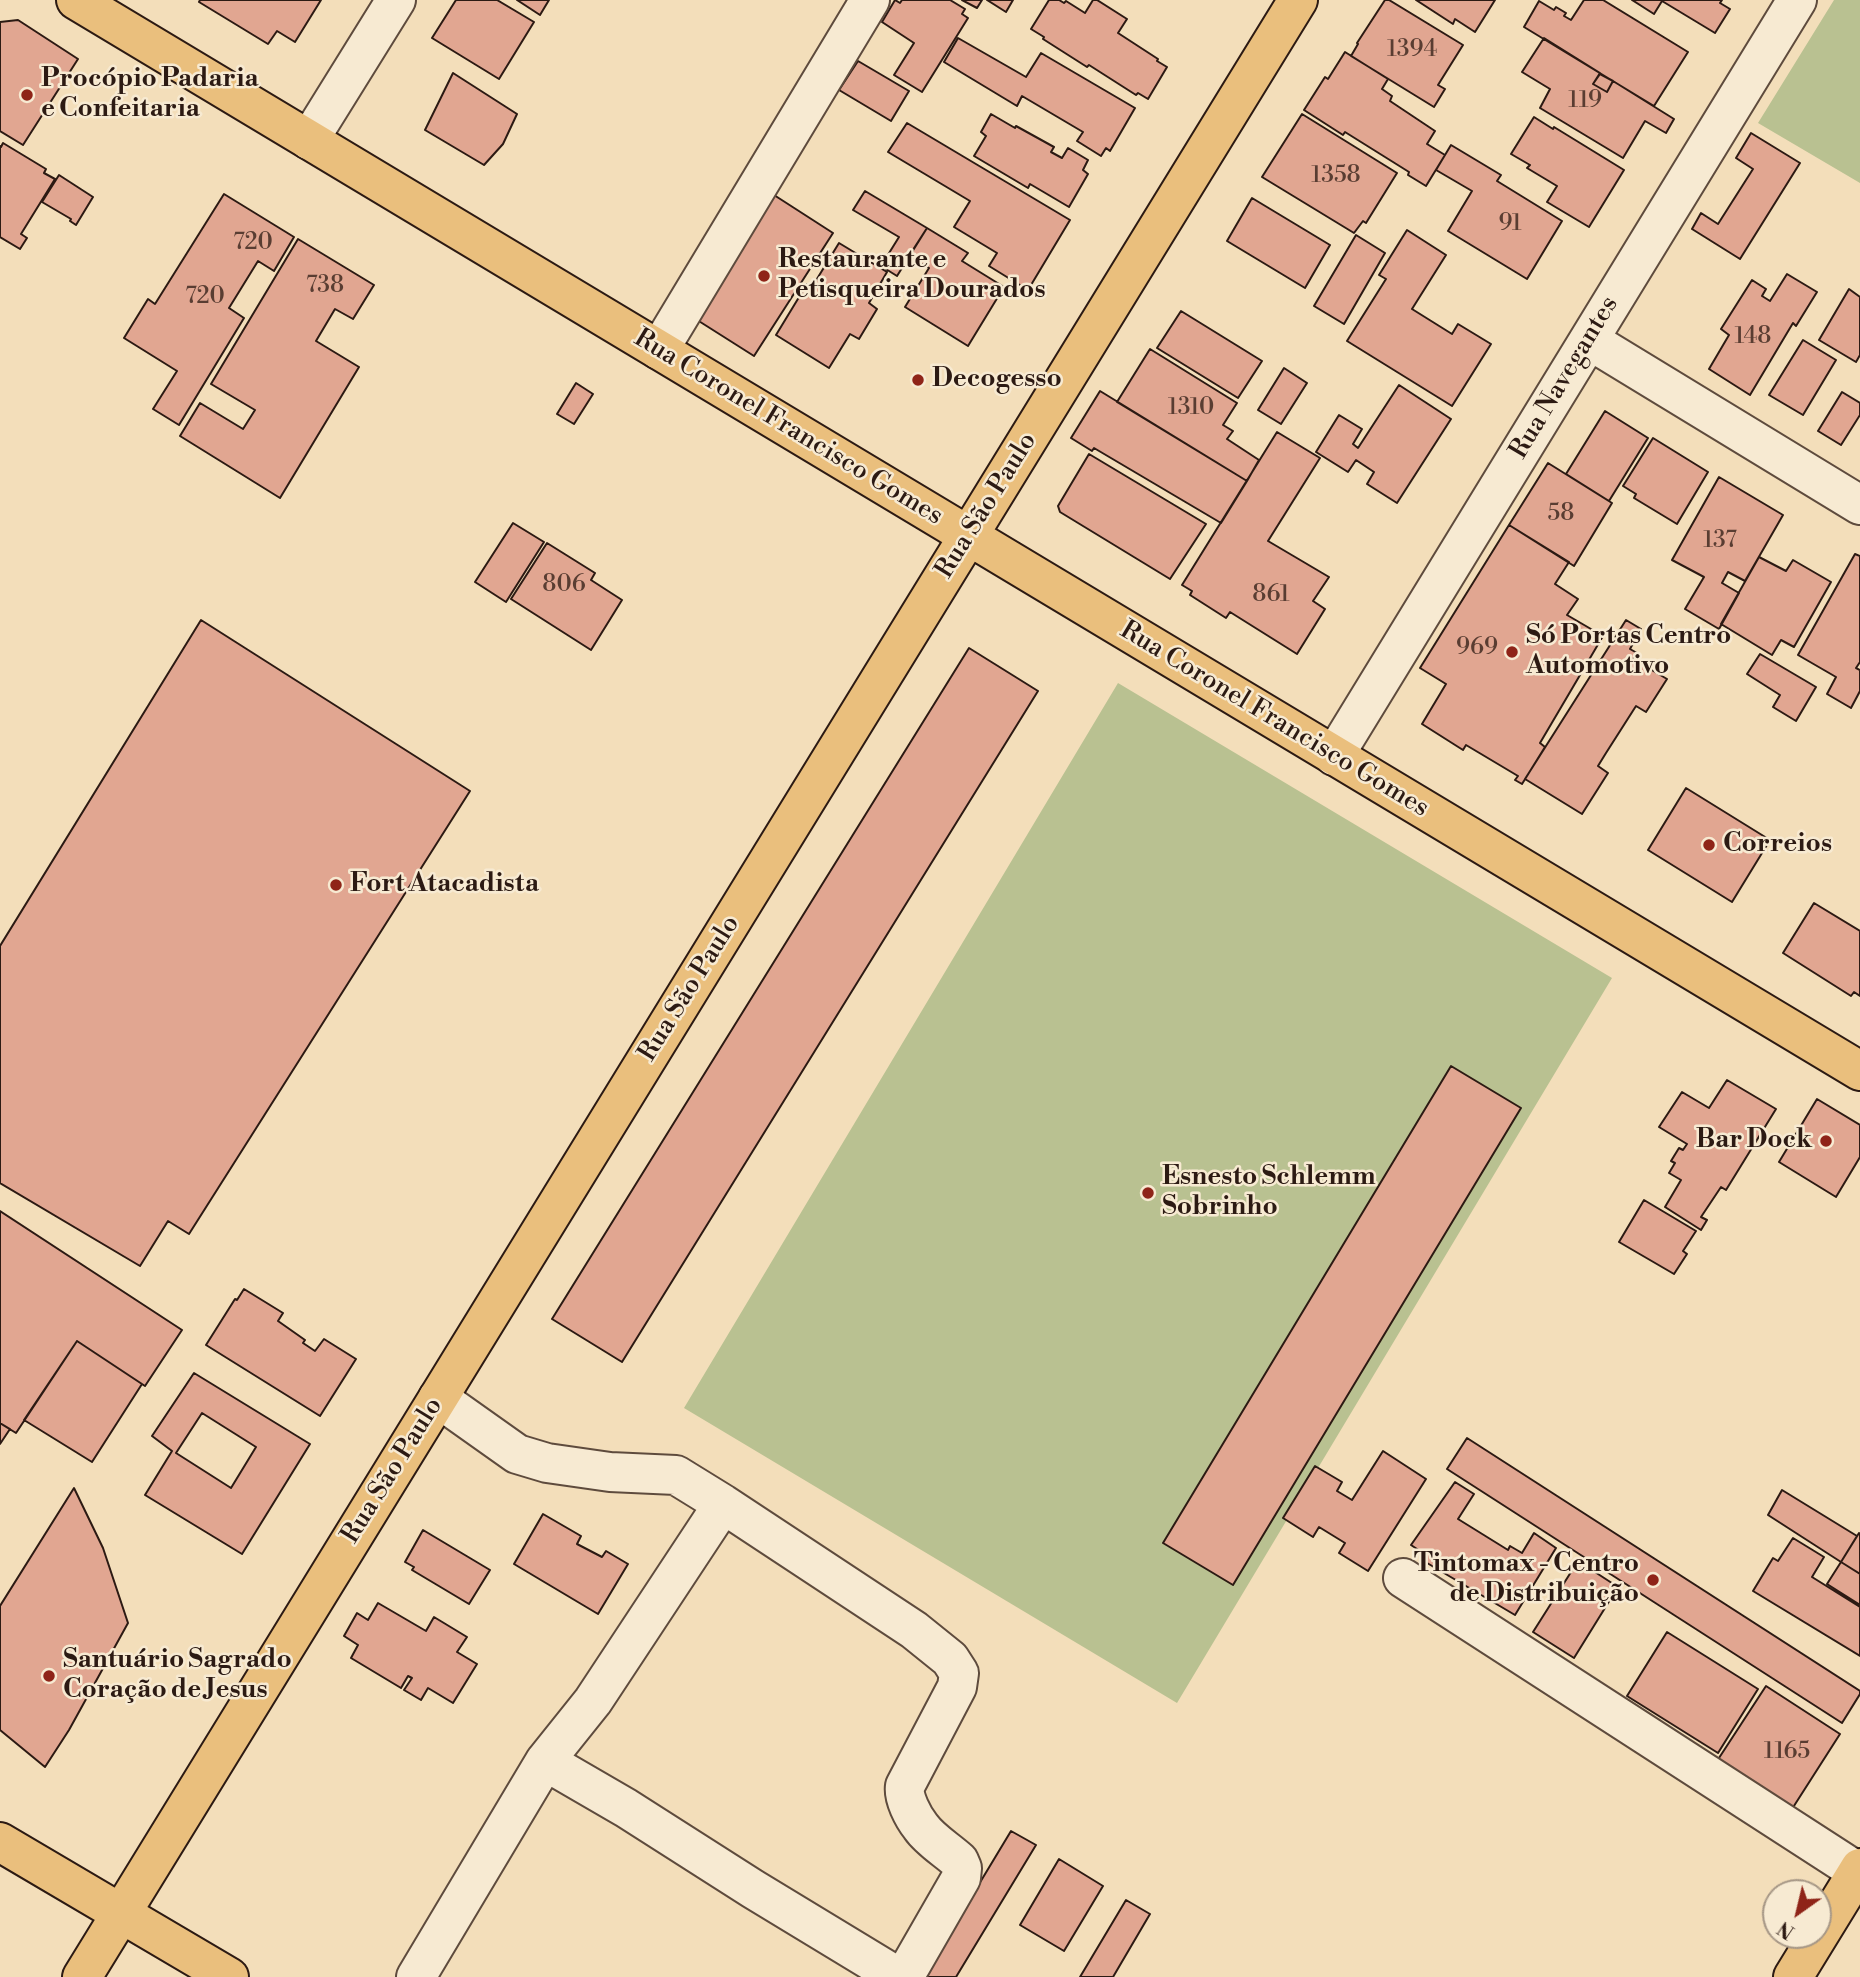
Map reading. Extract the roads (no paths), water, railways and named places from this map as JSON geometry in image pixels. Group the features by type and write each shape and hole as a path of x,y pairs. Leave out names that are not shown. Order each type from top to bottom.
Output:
{"main road":[{"name":"Rua Coronel Francisco Gomes","path":"76,0 1860,1071"},
{"name":"Rua São Paulo","path":"82,1977 1298,0"},
{"path":"0,1842 229,1977"},
{"path":"1793,1977 1857,1880"}],"street":[{"path":"309,140 396,0"},
{"path":"659,350 870,0"},
{"name":"Rua Navegantes","path":"1334,756 1797,0"},
{"path":"1589,340 1860,505"},
{"path":"438,1398 517,1454 547,1463 610,1472 676,1475 914,1630 950,1659 959,1673 957,1687 904,1791 921,1827 959,1861 962,1868 961,1878 911,1965 904,1976 900,1977 545,1761"},
{"path":"416,1977 545,1761 593,1701 723,1504"},
{"path":"1403,1578 1857,1880"}],"place":[{"name":"Procópio Padaria e Confeitaria","path":"27,95"},
{"name":"Restaurante e Petisqueira Dourados","path":"764,276"},
{"name":"Decogesso","path":"918,380"},
{"name":"Só Portas Centro Automotivo","path":"1512,652"},
{"name":"Correios","path":"1709,845"},
{"name":"Fort Atacadista","path":"336,885"},
{"name":"Bar Dock","path":"1826,1141"},
{"name":"Esnesto Schlemm Sobrinho","path":"1148,1193"},
{"name":"Tintomax - Centro de Distribuição","path":"1653,1580"},
{"name":"Santuário Sagrado Coração de Jesus","path":"49,1676"}]}
